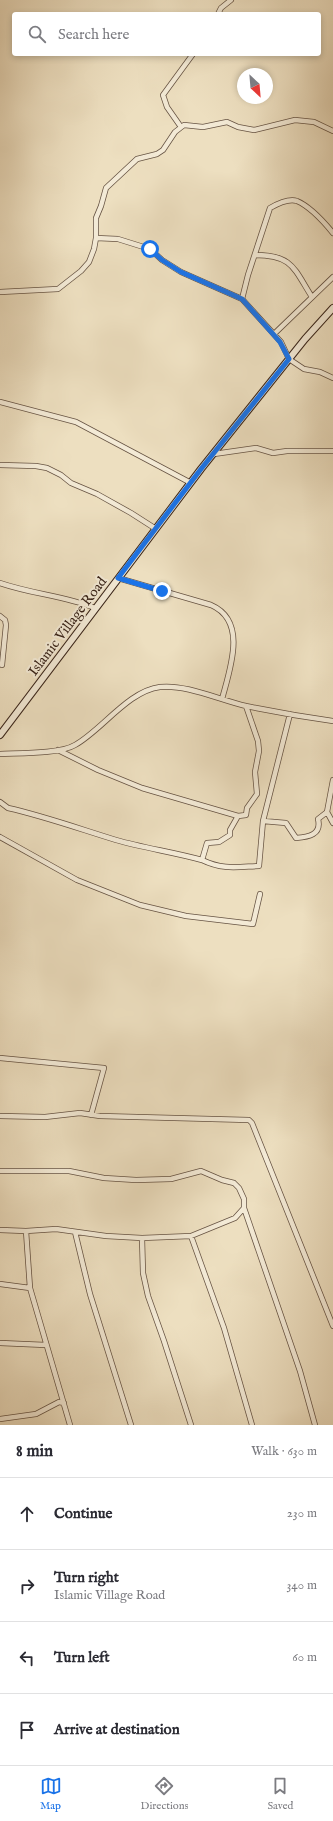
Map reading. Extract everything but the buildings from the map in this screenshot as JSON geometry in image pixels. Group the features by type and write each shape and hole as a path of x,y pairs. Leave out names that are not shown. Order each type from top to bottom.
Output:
{"street":[{"path":"219,12 221,8 231,0"},
{"path":"181,127 167,107 163,95 192,56"},
{"path":"0,292 58,289 81,271 89,262 96,238 96,218 106,188 137,160 156,154 163,150 175,132 184,125 203,127 227,122 238,127 254,130 295,120 314,122 333,131"},
{"path":"242,299 266,215 270,208 288,201 296,201 309,210 333,233"},
{"path":"96,238 118,239 150,249 162,260 181,272 242,299 274,334 289,359 304,369 320,372 333,378"},
{"path":"255,255 269,255 288,262 294,266 312,297"},
{"path":"274,334 333,277"},
{"name":"Islamic Village Road","path":"0,735 191,483 289,359 333,308"},
{"path":"0,402 76,422 191,483"},
{"path":"214,454 256,448 273,453 287,450 333,451"},
{"path":"0,465 36,466 48,468 72,483 97,494 131,513 156,529"},
{"path":"118,578 211,604 219,608 224,613 232,626 234,642 222,699"},
{"path":"0,583 34,593 79,601 95,608"},
{"path":"0,616 5,620 6,625 2,665"},
{"path":"0,754 68,748 83,740 116,712 141,694 161,687 186,689 246,706 333,721"},
{"path":"58,750 98,770 142,788 238,816 246,815 250,803 257,794 255,772 259,751 258,741 246,706"},
{"path":"0,802 8,808 121,841 161,851 178,853 202,860 216,867 229,868 259,866 263,820 290,714"},
{"path":"333,780 327,812 333,823"},
{"path":"263,820 286,823 296,838 312,836 318,831 320,825 318,819 327,812"},
{"path":"202,860 207,843 219,842 230,835 230,830 238,816"},
{"path":"0,837 77,880 140,905 186,916 253,924 260,894"},
{"path":"0,1058 104,1068 91,1115"},
{"path":"0,1116 37,1118 80,1113 91,1115 249,1120 252,1123 333,1326"},
{"path":"0,1170 69,1172 104,1178 136,1180 171,1179 200,1171 234,1183 239,1188 244,1199 244,1208 300,1371 315,1425"},
{"path":"0,1230 26,1231 56,1229 106,1236 142,1238 191,1236 235,1218 244,1208"},
{"path":"26,1231 30,1288 46,1345 64,1403 68,1411 70,1425"},
{"path":"75,1232 92,1302 131,1425"},
{"path":"191,1236 224,1328 252,1425"},
{"path":"142,1238 143,1273 148,1296 191,1425"},
{"path":"0,1284 30,1288"},
{"path":"0,1343 46,1345"},
{"path":"0,1419 36,1414 59,1402 64,1403"}],"route":[{"path":"150,249 162,260 181,272 242,299 260,317 280,342 289,359 201,469 118,578 162,591"}]}
